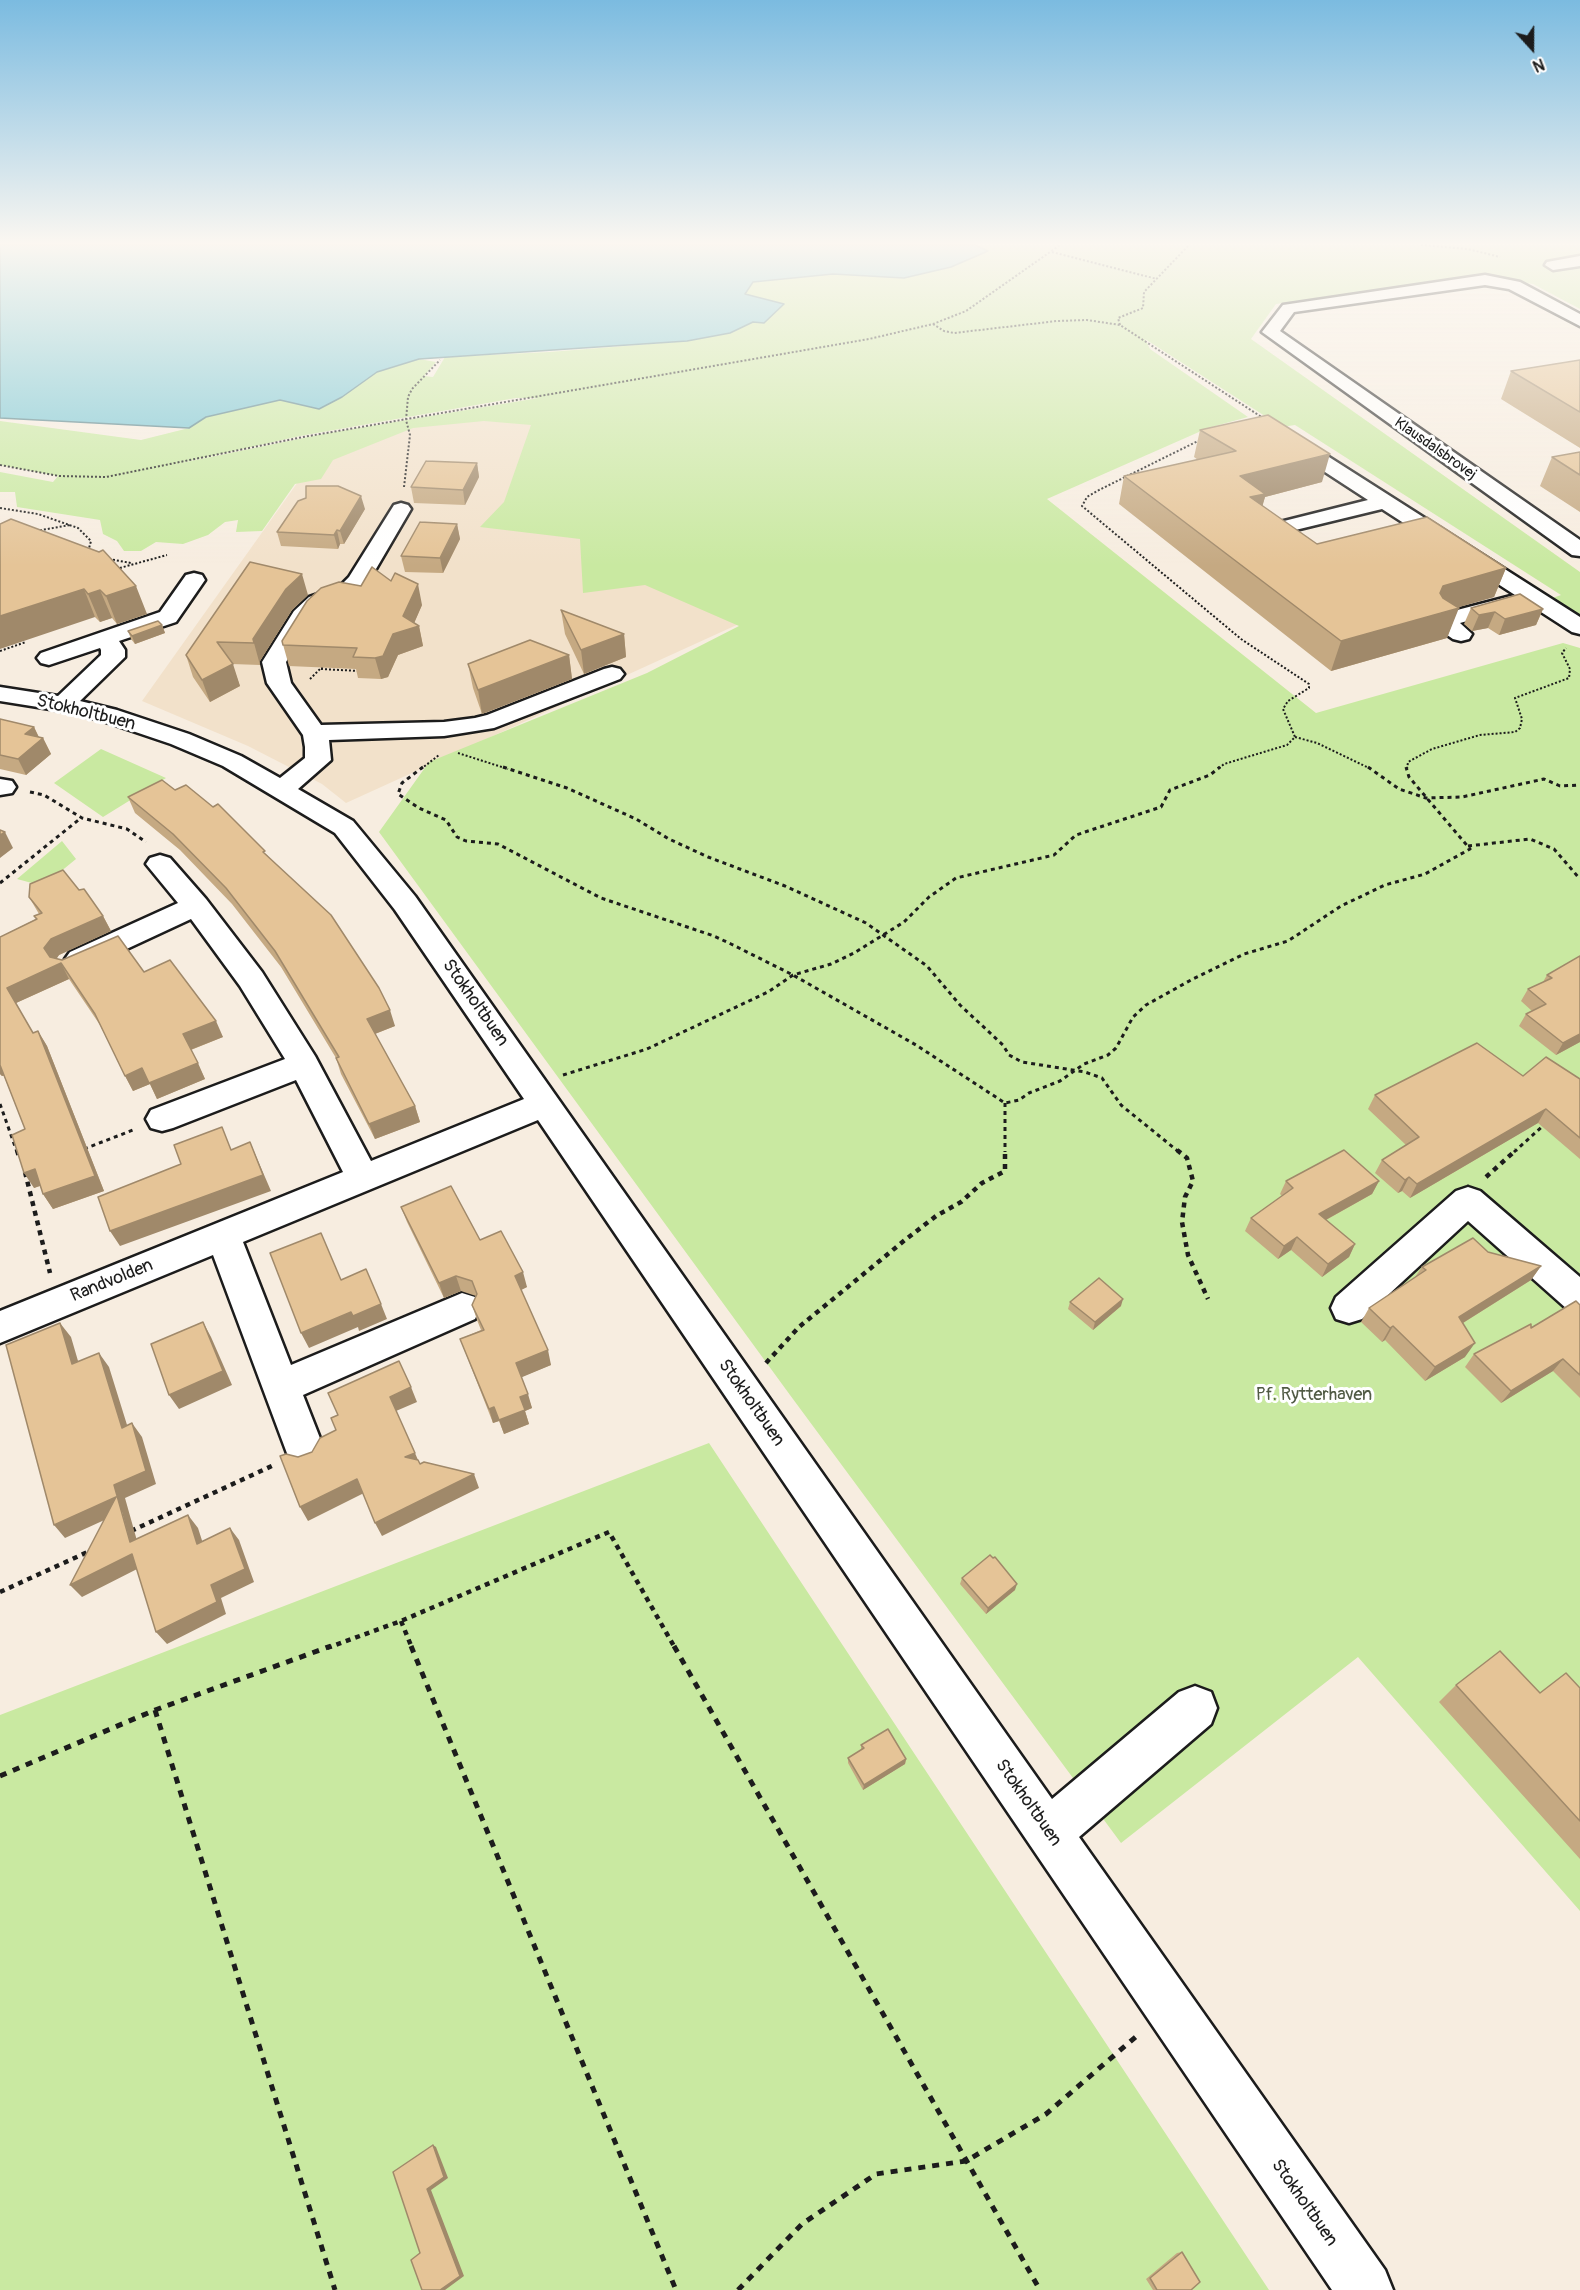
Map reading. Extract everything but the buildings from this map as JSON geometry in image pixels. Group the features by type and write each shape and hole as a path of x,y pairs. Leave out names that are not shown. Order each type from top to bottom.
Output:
{"street":[{"name":"Klausdalsbrovej","path":"1298,352 1580,550"},
{"path":"1276,431 1529,596 1576,635"},
{"path":"1283,527 1385,502"},
{"path":"282,789 318,760 318,747 314,733 279,683 274,662 302,616 317,602 348,591 358,581 401,509"},
{"path":"49,658 168,618 194,579"},
{"path":"1461,634 1442,621 1529,596"},
{"path":"63,704 113,657 113,650 106,638"},
{"path":"314,733 448,738 612,674"},
{"name":"Stokholtbuen","path":"0,694 63,704 180,739 232,761 344,827 405,903 539,1095 1365,2290"},
{"path":"160,864 196,906 251,980 304,1064 363,1179"},
{"path":"69,964 196,906"},
{"path":"162,1119 304,1064"},
{"name":"Randvolden","path":"0,1327 363,1179 539,1095"},
{"path":"1349,1308 1468,1201 1580,1298"},
{"path":"223,1235 305,1451"},
{"path":"281,1387 462,1308"},
{"path":"1048,1833 1195,1708"}],"path":[{"path":"0,465 59,476 106,477 303,437 588,386 798,352"},
{"path":"1160,352 1278,428 1276,431"},
{"path":"401,509 410,435 406,420 408,397 412,389 440,360"},
{"path":"1203,438 1099,490 1087,497 1082,507 1241,639 1310,684 1309,688 1288,701 1283,709 1295,737"},
{"path":"0,508 38,514 71,525 92,541 86,555"},
{"path":"34,531 71,525"},
{"path":"89,551 97,554"},
{"path":"111,570 167,555"},
{"path":"105,558 131,564"},
{"path":"1208,1299 1188,1255 1182,1222 1185,1197 1193,1181 1187,1158 1121,1105 1102,1078 1074,1071 1022,1062 1009,1055 1003,1045 960,1005 927,966 884,935 843,912 669,839 636,819 567,788 458,753 448,738 402,783 398,794 419,808 446,820 457,837 466,842 498,844 601,898 714,936 793,975 916,1045 1005,1103 1019,1100 1060,1081 1074,1071 1084,1064 1108,1055 1116,1048 1133,1017 1146,1005 1225,962 1288,941 1341,906 1378,888 1425,874 1454,860 1470,849 1409,777 1406,767 1408,762 1432,749 1480,735 1515,732 1520,728 1522,719 1515,698 1569,678 1570,669 1562,653 1576,635"},
{"path":"289,697 325,663"},
{"path":"321,669 358,672 363,663"},
{"path":"1295,737 1317,743 1376,771 1399,789 1426,798 1462,797 1544,778 1560,786 1580,785"},
{"path":"539,1095 647,1049 768,992 793,975 831,964 904,922 929,897 956,879 1054,855 1076,834 1161,807 1170,790 1181,784 1210,775 1224,764 1287,745 1295,737"},
{"path":"1,787 44,795 82,818 127,830 155,848 160,864"},
{"path":"0,883 82,818"},
{"path":"1468,846 1530,839 1554,849 1580,879"},
{"path":"738,1384 757,1375 799,1327 905,1240 967,1197 982,1183 1005,1172 1005,1103"},
{"path":"0,1104 25,1172 58,1303"},
{"path":"78,1152 162,1119"},
{"path":"1468,1201 1482,1180 1551,1119"},
{"path":"25,1172 35,1168"},
{"path":"126,1534 305,1451"},
{"path":"0,1776 155,1710 401,1621 609,1532 1040,2290"},
{"path":"0,1592 95,1548"},
{"path":"401,1621 676,2290"},
{"path":"155,1710 335,2290"},
{"path":"738,2290 802,2224 876,2174 966,2161 1046,2114 1168,2007"}],"shaded area":[{"path":"558,398 741,623 346,803 322,784 248,746 142,701 325,444"}],"green space":[{"name":"Pf. Rytterhaven","path":"549,352 1154,352 1248,417 1208,428 1047,499 1316,713 1563,643 1580,648 1580,1911 1358,1657 1121,1843 379,832 429,762 647,673 739,626 645,585 583,593 580,539 480,527 504,502 531,425 484,421 413,428 333,460 321,479 295,484 262,531 236,532 238,520 225,522 208,535 183,544 156,542 141,551 124,551 117,541 103,534 100,520 17,507 15,492 0,492 0,472 53,482 58,476 0,465 0,421 141,440 189,428 206,417 280,400 319,409 342,397 377,372 419,359 436,362 424,376 433,377 445,357","holes":["516,398 538,398 323,434 171,465 300,436"]},
{"path":"1165,352 1269,352 1580,572 1580,618 1550,599 1561,595 1295,425 1282,427"},
{"path":"101,749 166,778 103,817 54,783"},
{"path":"62,841 76,859 43,886 17,879"},
{"path":"709,1443 1269,2290 0,2290 0,1715"}],"water":[{"path":"0,352 525,352 419,359 377,372 342,397 319,409 280,400 206,417 189,428 0,418"}]}
